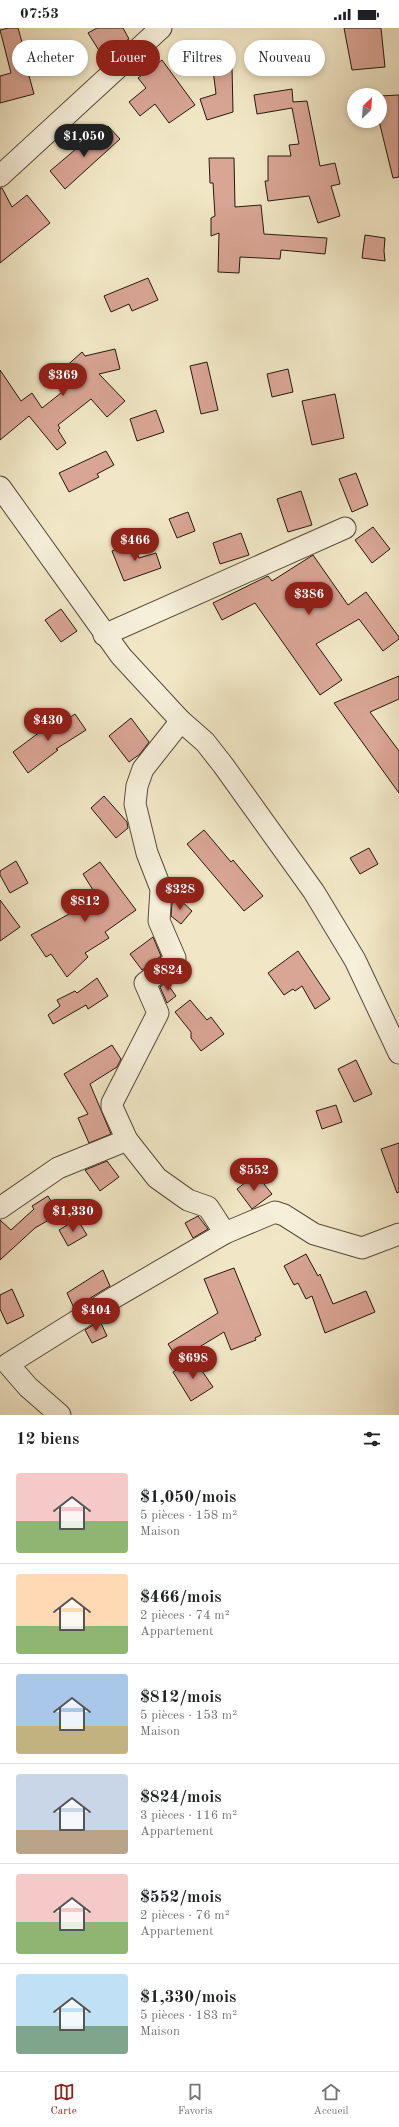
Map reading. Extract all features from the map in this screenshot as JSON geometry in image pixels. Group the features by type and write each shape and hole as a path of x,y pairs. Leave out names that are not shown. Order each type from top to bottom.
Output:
{"street":[{"path":"2,169 161,28"},
{"path":"0,487 104,635 121,656 181,721 205,742 314,892 354,960 399,1053"},
{"path":"104,635 345,528"},
{"path":"181,721 143,769 137,786 135,804 147,853 161,889 159,921 175,958 174,961 145,983 158,1013 112,1103 112,1107 127,1140 157,1178 188,1200 208,1207 225,1233"},
{"path":"0,1208 58,1168 127,1140"},
{"path":"60,1415 28,1387 4,1359 225,1233 275,1212 284,1215 314,1234 362,1248 399,1234"}],"building":[{"path":"18,28 21,40 12,40 12,76 29,76 34,94 0,103 0,76 11,73 0,30"},
{"path":"97,28 123,28 129,39 96,40 96,46 88,33"},
{"path":"344,28 381,28 385,67 352,70"},
{"path":"162,60 168,68 168,76 174,76 195,105 169,123 155,104 140,116 129,102 146,88 138,78 141,76 160,76 160,62"},
{"path":"214,76 232,76 233,112 207,120 200,99 216,94"},
{"path":"292,89 293,102 307,101 320,166 335,163 340,184 331,186 340,216 318,223 309,196 268,201 265,181 268,181 268,156 291,156 289,145 299,144 292,108 257,114 254,95"},
{"path":"399,95 399,177 393,178 381,128 387,128 387,96"},
{"path":"108,126 120,139 65,189 50,171 83,143 86,147"},
{"path":"209,158 234,158 235,207 261,205 264,234 327,238 325,254 281,250 280,259 240,257 239,273 218,272 219,233 211,236 211,218 215,216 213,183 210,183"},
{"path":"0,188 2,188 12,207 27,195 50,223 0,263"},
{"path":"365,235 385,238 385,261 362,258"},
{"path":"148,278 158,300 132,311 129,304 111,312 104,296"},
{"path":"115,349 120,369 99,374 125,401 107,417 91,399 58,425 60,428 58,430 66,443 57,450 29,416 0,440 0,370 21,401 32,393 42,408 75,382 63,369 82,352 85,356"},
{"path":"207,362 218,410 201,414 190,366"},
{"path":"288,369 293,392 272,397 267,374"},
{"path":"335,394 344,438 312,445 302,401"},
{"path":"156,410 164,432 137,441 130,419"},
{"path":"106,451 114,465 97,474 99,477 69,492 59,473"},
{"path":"356,473 368,505 352,512 339,479"},
{"path":"301,491 312,525 288,532 277,499"},
{"path":"188,512 195,531 177,538 169,519"},
{"path":"373,527 390,549 372,563 355,540"},
{"path":"241,533 249,555 220,564 213,543"},
{"path":"132,543 139,558 156,553 161,568 124,581 112,551"},
{"path":"313,555 348,605 366,592 399,637 399,639 383,651 359,619 316,644 342,680 320,695 255,603 222,620 213,603 268,576 272,581"},
{"path":"61,609 77,631 61,642 45,620"},
{"path":"399,676 399,699 370,712 399,751 399,793 334,703"},
{"path":"75,714 86,730 56,749 58,750 28,773 13,752 60,717 63,722"},
{"path":"131,718 149,742 140,754 129,762 109,736"},
{"path":"104,796 127,822 128,828 116,838 91,808"},
{"path":"204,830 231,862 233,860 263,896 244,911 187,844"},
{"path":"369,848 378,864 360,874 350,858"},
{"path":"16,861 28,883 10,893 0,875 0,871"},
{"path":"100,862 136,910 105,932 109,938 85,953 88,957 67,977 51,954 46,957 31,935 98,898 83,874"},
{"path":"177,897 192,911 181,924 171,916 172,903"},
{"path":"0,900 20,927 0,941"},
{"path":"153,937 161,956 142,970 130,954"},
{"path":"298,951 330,999 315,1009 302,986 295,991 293,989 284,995 268,973"},
{"path":"97,978 108,996 88,1009 86,1005 53,1024 48,1015 60,1006 57,1000 75,991 77,993"},
{"path":"166,982 176,996 167,1003 160,987"},
{"path":"190,1000 207,1020 211,1017 224,1034 201,1051 191,1038 191,1032 175,1012"},
{"path":"112,1045 121,1059 117,1067 90,1084 111,1134 89,1143 78,1118 88,1114 64,1074"},
{"path":"356,1060 372,1094 354,1102 338,1069"},
{"path":"336,1105 342,1122 322,1129 316,1111"},
{"path":"399,1143 399,1192 397,1193 381,1149"},
{"path":"107,1161 119,1177 100,1191 85,1170"},
{"path":"256,1174 272,1194 252,1209 237,1189"},
{"path":"48,1196 59,1214 35,1228 0,1260 0,1220 11,1230 34,1209 32,1206"},
{"path":"198,1216 208,1229 193,1238 185,1223"},
{"path":"77,1219 87,1235 68,1246 59,1230"},
{"path":"306,1254 318,1276 320,1274 333,1304 366,1291 375,1312 325,1333 312,1296 306,1299 298,1283 294,1285 284,1266"},
{"path":"234,1268 261,1335 255,1338 256,1340 231,1350 224,1332 178,1360 168,1344 218,1313 204,1279"},
{"path":"103,1270 110,1286 74,1308 67,1293"},
{"path":"12,1289 24,1316 7,1324 0,1309 0,1295"},
{"path":"100,1321 107,1336 92,1343 85,1330"},
{"path":"194,1359 213,1387 191,1401 173,1372"}]}
